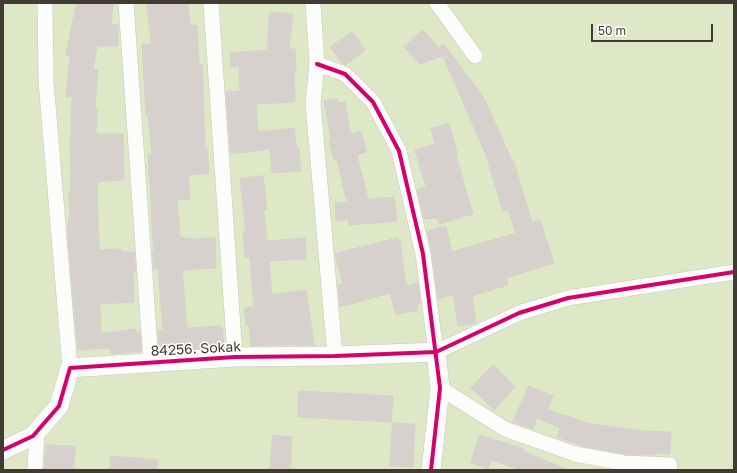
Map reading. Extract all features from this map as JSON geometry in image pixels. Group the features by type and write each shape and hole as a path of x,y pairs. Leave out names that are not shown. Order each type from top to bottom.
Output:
{"street":[{"path":"3,450 33,436 59,406 70,368 46,81 45,3"},
{"path":"126,3 151,362"},
{"path":"211,3 235,357"},
{"path":"313,3 317,64 313,103 335,356"},
{"path":"437,3 475,56"},
{"path":"317,64 345,74 374,102 399,151 422,254 440,388 431,470"},
{"path":"436,352 518,313 568,298 734,272"},
{"name":"84256. Sokak","path":"70,368 235,357 335,356 436,352"},
{"path":"440,388 504,428 575,454 624,463 670,465"},
{"path":"35,470 37,431"}],"green space":[{"path":"3,3 734,3 734,470 3,470"}],"building":[{"path":"77,3 113,3 111,25 118,25 118,46 97,46 93,70 98,70 95,108 97,108 96,134 123,134 124,180 97,182 99,250 121,249 121,252 134,252 136,271 133,271 134,302 100,304 101,334 136,329 136,332 140,332 141,351 111,354 110,348 78,350 68,241 68,221 70,221 69,191 71,191 70,136 72,97 66,97 70,56 66,55"},
{"path":"147,3 188,3 190,26 197,25 199,65 202,65 205,149 207,149 209,173 188,175 190,199 177,200 180,237 191,239 215,238 216,268 182,270 187,328 222,326 224,347 160,351 159,348 158,330 163,330 158,268 154,269 152,251 154,251 148,154 152,154 148,114 146,115 142,44 151,44"},
{"path":"270,12 293,14 289,49 295,49 295,102 256,104 258,132 294,128 297,150 299,149 301,171 272,173 270,149 231,154 226,92 240,91 239,66 231,67 230,53 267,50"},
{"path":"423,30 440,49 440,47 444,44 484,98 512,161 513,160 532,222 540,220 554,263 506,278 508,285 472,296 476,323 458,326 453,295 438,299 432,253 427,231 446,226 452,252 516,233 508,210 503,211 486,155 443,56 420,64 404,47"},
{"path":"352,32 365,50 345,65 330,47"},
{"path":"337,99 338,103 345,102 350,134 361,131 366,152 357,155 368,199 394,197 397,221 349,225 348,219 336,221 335,203 347,202 337,160 334,160 329,140 331,139 324,101"},
{"path":"449,124 458,156 456,156 473,214 439,224 438,218 424,219 417,190 426,187 415,150 435,144 431,129"},
{"path":"263,176 267,209 264,210 267,241 305,238 306,259 269,261 272,295 306,290 314,345 291,344 251,346 249,325 246,325 244,308 254,307 250,257 245,257 243,232 246,232 240,179"},
{"path":"398,238 398,241 400,241 406,286 418,283 420,303 417,304 418,310 396,315 390,293 340,307 338,285 343,284 335,254"},
{"path":"493,365 515,387 494,410 471,388"},
{"path":"529,386 553,396 547,410 592,424 641,431 671,432 670,454 625,454 586,447 557,437 560,428 537,418 533,429 513,422"},
{"path":"299,391 393,396 391,422 298,417"},
{"path":"393,423 415,424 413,467 390,466"},
{"path":"273,435 292,437 290,470 270,470"},
{"path":"480,435 524,449 523,451 568,470 521,470 491,460 488,469 471,463"},
{"path":"47,445 75,446 74,470 44,470"},
{"path":"111,456 158,460 157,470 110,470"}],"cycle path":[{"path":"317,64 345,74 373,102 399,151 423,254 440,388 431,470"},
{"path":"3,450 33,436 59,406 70,368 235,357 335,356 436,352 519,313 568,298 734,272"}]}
